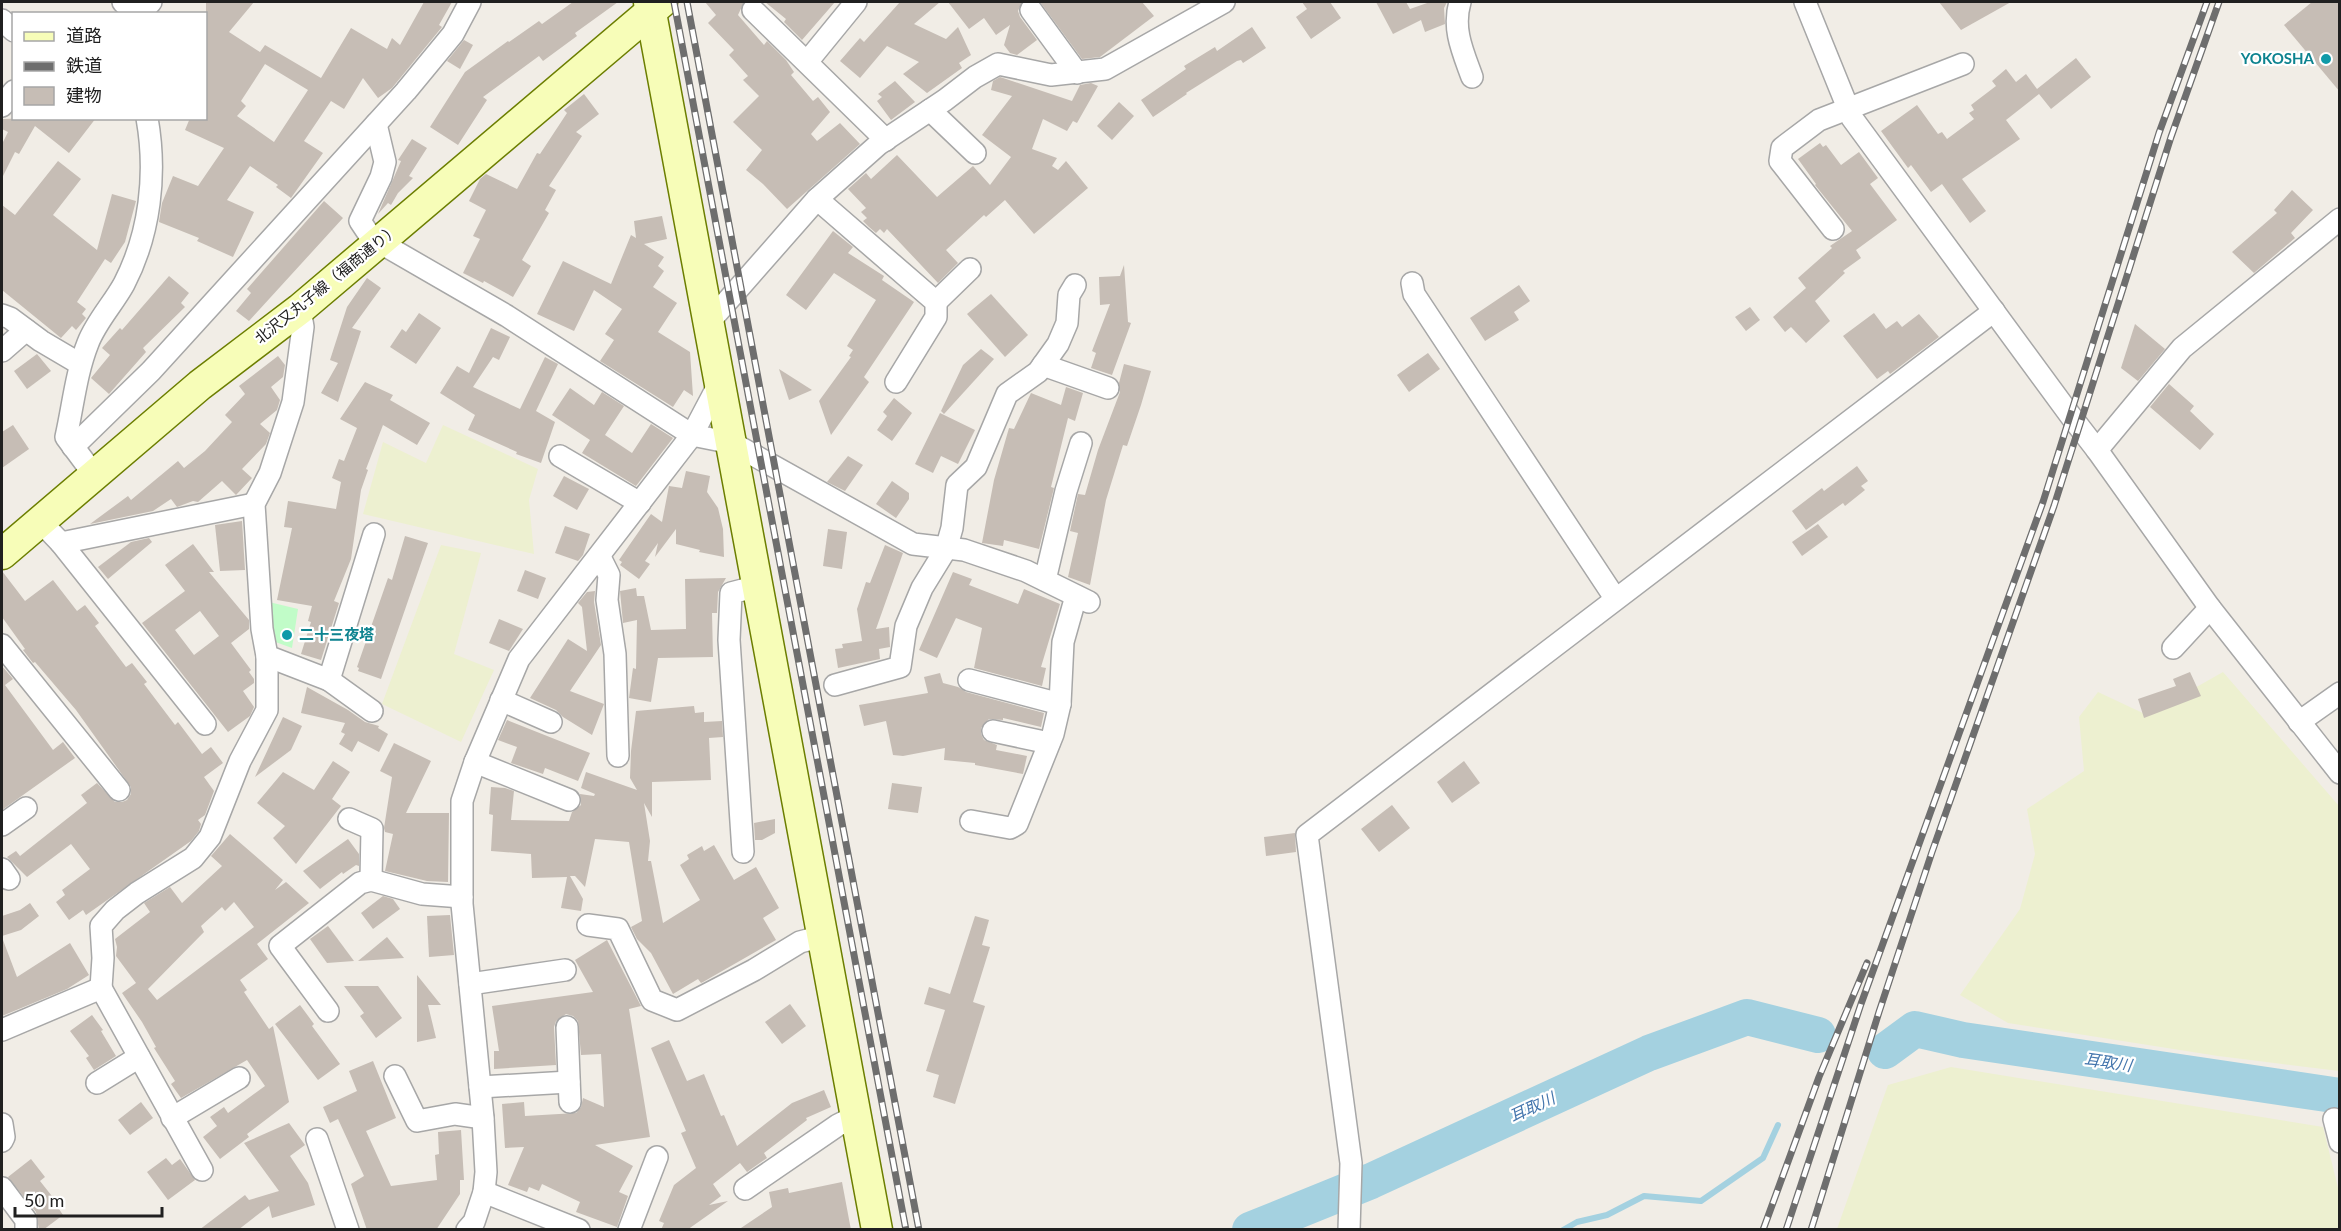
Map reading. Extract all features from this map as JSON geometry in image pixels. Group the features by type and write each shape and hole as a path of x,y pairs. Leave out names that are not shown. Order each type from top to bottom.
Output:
{"street":[{"path":"73,447 151,371 376,124 453,34 470,2"},
{"path":"807,62 856,2"},
{"path":"710,322 817,199 886,140 975,76 998,64 1051,75 1105,69 1224,2"},
{"path":"1460,2 1456,24 1458,39 1472,77"},
{"path":"1805,2 1852,118 2097,450 2208,605 2340,773"},
{"path":"654,5 877,1230"},
{"name":"北沢又丸子線（福商通り）","path":"2,554 201,385 300,309 378,244 654,5"},
{"path":"753,10 886,140"},
{"path":"1031,10 1077,73"},
{"path":"1833,230 1780,161 1782,148 1819,120 1963,64"},
{"path":"2,106 12,94"},
{"path":"930,110 975,153"},
{"path":"95,476 66,437 80,364 89,340 124,284 142,238 152,180 147,120"},
{"path":"376,124 385,162 381,177 360,221 378,244 507,316 692,435 732,443 913,544 964,550 1026,571 1082,599 1063,642 1060,704 1049,743 1017,824 1010,828 971,821"},
{"path":"817,199 936,302"},
{"path":"2097,450 2182,348 2340,219"},
{"path":"896,382 936,317 936,302 970,269"},
{"path":"1412,283 1414,294 1615,598"},
{"path":"835,685 900,667 906,626 922,588 946,549 952,528 957,485 976,467 1007,394 1038,372 1058,344 1067,323 1069,295 1074,285"},
{"path":"202,1170 101,988 103,958 100,926 115,910 137,893 193,858 210,837 240,761 267,710 267,656 262,629 254,504 270,473 293,402 303,327 300,309"},
{"path":"1349,1224 1351,1163 1307,835 1994,311"},
{"path":"2,315 80,364"},
{"path":"2,351 26,330"},
{"path":"1043,365 1108,388"},
{"path":"467,1230 474,1222 484,1192 483,1118 462,897 462,801 519,659 692,435 721,380"},
{"path":"1045,580 1066,492 1081,443"},
{"path":"560,456 640,503"},
{"path":"61,543 254,504"},
{"path":"40,521 61,543 205,724"},
{"path":"329,680 374,534"},
{"path":"600,556 609,575 607,600 615,654 618,756"},
{"path":"743,852 729,640 731,593 758,586"},
{"path":"2173,648 2208,605"},
{"path":"2,645 119,790"},
{"path":"267,656 329,680 372,711"},
{"path":"969,680 1060,704"},
{"path":"2299,722 2340,693"},
{"path":"501,700 551,722"},
{"path":"993,730 1049,743"},
{"path":"476,762 569,800"},
{"path":"2,825 26,808"},
{"path":"349,819 372,829 371,880"},
{"path":"328,1011 280,946 360,883 371,880 422,894 462,897"},
{"path":"588,925 618,929 652,1000 677,1010 754,970 800,942 823,936"},
{"path":"470,984 565,970"},
{"path":"2,1030 101,988"},
{"path":"480,1087 570,1092 567,1027"},
{"path":"97,1083 139,1057"},
{"path":"395,1076 417,1121 455,1114 483,1118"},
{"path":"172,1118 239,1078"},
{"path":"745,1189 856,1116"},
{"path":"2334,1119 2340,1142"},
{"path":"2,1124 4,1137 2,1141"},
{"path":"317,1139 348,1230"},
{"path":"629,1230 657,1156"},
{"path":"2,1188 27,1220 26,1230"},
{"path":"484,1192 579,1230"}],"green space":[{"path":"443,425 538,469 529,500 534,554 363,514 383,442 426,463"},
{"path":"441,545 481,553 454,654 494,670 461,742 382,704"},
{"path":"269,602 298,609 292,648 270,640"},
{"path":"2223,672 2339,806 2339,1071 2218,1056 2008,1023 1960,995 2020,909 2035,854 2027,809 2084,771 2079,717 2098,692 2147,715"},
{"path":"1951,1067 2323,1127 2339,1192 2339,1229 1837,1229 1888,1085"}],"building":[{"path":"206,2 254,2 229,32 260,52 265,45 321,78 351,28 387,49 392,38 400,45 424,2 452,2 439,25 442,27 392,88 378,98 363,78 344,109 331,101 304,141 323,153 291,198 276,187 278,185 250,166 227,200 254,212 233,257 197,241 199,238 159,222 162,203 173,176 198,186 224,148 185,130 189,120 207,120","holes":["265,64 308,90 274,142 237,116 246,106 241,101"]},
{"path":"573,2 618,2 575,33 577,36 543,61 539,56 483,97 487,100 458,145 430,127 465,72 508,41 539,21 542,24"},
{"path":"705,2 744,2 738,15 764,45 767,41 786,60 794,72 791,75 813,101 818,97 830,112 811,134 817,141 840,123 860,144 787,209 746,170 762,150 733,122 759,96 743,80 748,76 729,55 734,50 708,23 716,15"},
{"path":"765,2 835,2 802,40 784,22 786,19"},
{"path":"900,2 940,2 914,24 946,39 958,27 971,55 959,63 962,68 927,93 903,74 919,62 887,46 860,78 840,61 860,38 864,42"},
{"path":"948,2 1022,2 1018,11 1020,17 1037,40 1017,55 1010,53 1004,45 1010,25 996,35 984,18 969,29"},
{"path":"1040,2 1142,2 1154,16 1100,57 1082,59"},
{"path":"1302,2 1330,2 1341,18 1311,39 1296,17 1307,9"},
{"path":"1376,2 1406,2 1410,9 1430,2 1447,2 1444,8 1445,24 1425,32 1421,20 1393,34"},
{"path":"1939,2 2011,2 1961,30"},
{"name":"YOKOSHA","path":"2312,2 2340,2 2340,92 2284,25"},
{"path":"1252,27 1266,48 1243,63 1241,60 1237,61 1153,117 1141,100 1186,69 1184,66 1215,47 1217,51"},
{"path":"464,40 473,45 460,69 447,61"},
{"path":"2076,58 2091,77 2051,109 2039,94 2006,120 2020,139 1962,179 1986,211 1970,223 1942,184 1931,192 1911,165 1908,168 1881,131 1917,105 1938,134 1942,132 1947,139 1974,119 1969,113 1974,110 1971,105 1996,86 1992,81 2006,69 2016,82 2026,74 2037,89"},
{"path":"1000,77 1072,101 1080,85 1091,83 1098,86 1077,123 1073,121 1067,131 1043,119 1032,149 1057,158 1052,166 1058,170 1066,161 1088,188 1034,234 1005,200 986,217 984,215 946,250 958,263 938,283 887,229 884,233 880,229 876,233 863,221 867,218 861,212 866,208 848,189 866,173 871,179 897,155 937,197 973,166 990,185 1011,157 982,135 1012,96 991,90 993,81"},
{"path":"895,81 915,102 891,120 877,101 882,97 878,94"},
{"path":"584,94 599,114 576,132 582,136 549,186 556,190 545,210 549,213 522,260 531,266 513,297 484,281 483,283 463,273 480,239 473,236 486,210 469,201 480,179 486,174 517,189 537,153 540,154 567,113 564,110"},
{"path":"1119,102 1134,116 1112,140 1097,126"},
{"path":"2,119 94,120 69,153 35,126 19,154 15,152 2,178 2,144 8,132 2,129"},
{"path":"412,139 427,148 409,176 413,178 398,193 391,205 388,203 378,214 401,161 398,160"},
{"path":"1820,143 1823,147 1826,145 1841,165 1859,152 1878,178 1870,184 1897,220 1856,250 1861,258 1843,271 1845,273 1815,301 1830,321 1806,343 1791,327 1785,332 1773,317 1806,288 1798,278 1832,248 1830,246 1852,231 1815,185 1798,159"},
{"path":"58,161 81,179 53,215 97,250 112,194 136,201 125,242 111,263 105,259 77,302 86,309 82,314 86,318 76,330 72,326 61,338 2,290 2,205 15,215"},
{"path":"2292,190 2313,210 2291,233 2295,238 2254,273 2232,252 2277,213 2274,210"},
{"path":"324,201 343,218 249,321 236,311 251,293 247,289"},
{"path":"662,216 667,239 644,244 664,257 658,266 664,271 653,287 677,303 658,332 690,352 693,396 684,390 673,407 600,361 614,340 605,334 622,309 594,290 574,331 537,314 563,261 611,284 631,235 636,238 634,221"},
{"path":"833,231 853,247 848,253 884,276 882,280 914,302 864,377 869,382 831,435 819,401 851,357 849,356 853,350 847,346 876,300 834,273 806,310 786,295"},
{"path":"1124,265 1128,322 1131,323 1112,375 1091,368 1096,353 1092,351 1110,304 1100,305 1099,277 1120,276"},
{"path":"169,276 189,293 181,303 185,307 143,348 146,352 109,394 91,378 110,355 102,348 120,328 122,330"},
{"path":"367,278 381,288 352,328 361,331 338,402 321,393 338,363 330,360 347,307"},
{"path":"1519,285 1530,301 1514,312 1519,320 1485,341 1470,318"},
{"path":"991,294 1028,335 1005,357 967,314"},
{"path":"1750,307 1760,320 1746,331 1735,317"},
{"path":"419,313 441,328 416,364 390,347 402,329 406,332"},
{"path":"1874,313 1886,329 1897,321 1902,327 1919,314 1939,337 1890,374 1888,371 1877,379 1843,336"},
{"path":"2135,324 2165,349 2138,381 2121,368"},
{"path":"491,328 510,337 499,360 493,357 473,387 520,409 545,357 558,364 536,411 555,422 541,463 516,454 517,452 468,430 475,415 440,393 457,366 469,373"},
{"path":"981,349 994,359 944,414 941,411 963,365"},
{"path":"1428,353 1440,369 1409,392 1397,375"},
{"path":"37,354 51,371 27,389 14,371"},
{"path":"278,356 285,365 283,377 271,387 280,400 277,410 260,424 270,433 266,444 242,469 252,478 236,495 222,481 198,502 193,501 177,507 171,499 153,511 90,524 128,496 131,500 178,461 184,468 205,451 232,422 225,415 245,394 239,386"},
{"path":"1124,364 1151,371 1127,446 1123,445 1106,500 1090,585 1068,577 1078,533 1070,531 1078,494 1085,495 1098,450 1120,392 1119,383"},
{"path":"779,369 812,390 789,400"},
{"path":"365,382 393,395 390,400 430,423 417,445 383,425 366,469 368,470 361,490 351,559 334,601 339,603 321,660 301,654 311,622 308,621 312,606 277,600 292,528 284,527 288,501 336,509 341,482 332,478 339,459 344,461 357,428 340,419"},
{"path":"2169,384 2194,406 2190,411 2214,434 2200,450 2150,407"},
{"path":"1066,387 1083,393 1075,421 1068,418 1039,549 1004,540 1003,546 982,543 994,480 1009,428 1014,429 1031,393 1061,405"},
{"path":"570,388 594,405 602,392 624,406 605,435 632,453 651,424 673,438 636,486 582,453 590,440 552,415"},
{"path":"894,398 912,413 892,441 877,430 887,416 883,412"},
{"path":"940,413 975,430 958,464 941,456 933,473 915,464"},
{"path":"13,425 29,449 2,468 2,432"},
{"path":"848,456 863,465 845,491 827,482"},
{"path":"1857,466 1868,481 1861,486 1865,490 1845,506 1843,503 1806,530 1792,511 1822,488 1824,491"},
{"path":"686,471 710,476 707,492 718,508 723,529 724,557 676,544 676,529 655,557 658,543 645,561 650,564 639,579 620,565 622,562 619,560 651,514 662,522 669,486 682,488"},
{"path":"564,476 589,489 577,510 553,496"},
{"path":"892,481 909,493 909,499 896,518 876,504"},
{"path":"242,521 245,570 220,571 215,525"},
{"path":"1818,524 1828,537 1802,556 1792,542"},
{"path":"565,526 590,534 583,555 578,561 555,553"},
{"path":"828,529 847,532 842,569 823,566"},
{"path":"405,536 428,543 381,679 358,671 357,667 388,578 392,580"},
{"path":"149,538 152,542 108,579 98,567 131,542"},
{"path":"193,544 214,572 209,572 249,620 249,629 231,643 251,670 249,672 254,683 243,691 254,707 250,716 228,732 142,623 185,591 165,565","holes":["200,611 219,636 194,655 175,630"]},
{"path":"885,545 903,553 876,629 889,627 890,647 879,649 880,659 838,668 835,649 843,648 842,644 862,641 857,609 866,582 870,583"},
{"path":"525,570 546,578 538,599 517,591"},
{"path":"2,571 25,601 53,580 77,611 85,605 99,623 95,626 126,667 132,663 147,682 144,684 175,725 178,722 202,754 211,747 223,763 204,777 214,791 205,815 198,820 201,824 199,831 191,841 86,915 83,910 69,920 56,902 65,895 62,890 90,869 71,844 27,877 7,857 16,851 20,856 87,803 81,795 97,783 115,802 127,800 131,794 131,787 76,710 23,650 25,649 2,617"},
{"path":"953,572 972,579 969,585 1018,604 1024,589 1060,604 1041,667 1046,668 1042,686 974,668 982,628 956,618 937,658 919,650"},
{"path":"726,578 718,592 717,613 712,613 713,657 658,658 651,702 629,698 633,668 636,669 637,620 623,623 620,591 636,588 637,596 644,596 651,630 686,629 685,579"},
{"path":"595,591 594,602 601,645 570,691 604,704 592,735 556,710 530,698 568,639 587,651 582,607 578,603 587,592"},
{"path":"499,619 523,629 509,651 489,643"},
{"path":"2,666 13,679 5,685 53,750 63,742 75,758 2,810"},
{"path":"2190,672 2201,696 2144,718 2138,699 2176,686 2173,679"},
{"path":"940,673 943,683 966,692 1044,713 1041,727 1003,718 1003,720 989,719 981,728 984,740 997,745 996,750 1027,756 1023,774 975,765 975,763 944,760 945,748 903,756 893,755 886,721 864,726 859,705 928,693 924,677"},
{"path":"307,687 365,722 379,726 378,728 388,734 379,752 358,741 352,752 339,744 345,734 341,732 345,723 301,713"},
{"path":"694,706 695,713 704,712 704,722 722,721 723,737 709,738 711,780 652,782 652,817 644,803 650,841 648,861 651,861 663,923 700,900 680,865 689,859 687,855 702,846 704,851 714,845 734,880 756,867 779,908 763,918 776,940 703,982 701,983 698,979 673,994 651,953 637,939 631,927 642,921 629,842 595,839 585,887 575,876 570,876 583,899 581,911 561,908 567,877 532,878 531,854 491,851 493,815 489,814 491,787 514,791 511,820 569,821 572,812 581,805 580,794 594,796 595,794 581,788 586,772 637,790 630,778 636,711"},
{"path":"283,717 302,726 291,750 255,777"},
{"path":"507,720 590,753 578,781 545,768 543,774 511,763 517,747 498,740"},
{"path":"394,743 431,761 406,813 449,813 448,882 427,881 385,871 393,834 385,832 384,828 392,777 380,771"},
{"path":"333,761 350,772 332,799 341,806 296,864 273,838 285,826 257,803 283,772 314,790"},
{"path":"1464,761 1480,783 1452,803 1437,782"},
{"path":"892,783 922,787 918,813 888,809"},
{"path":"1392,805 1410,828 1379,852 1361,829"},
{"path":"775,819 775,833 762,840 755,840 754,823"},
{"path":"1295,833 1296,852 1266,856 1264,837"},
{"path":"230,834 283,880 275,890 286,882 309,903 257,944 268,959 240,980 247,990 244,992 269,1029 273,1026 289,1102 247,1134 249,1137 220,1159 203,1137 217,1126 210,1117 224,1107 228,1113 265,1086 247,1060 181,1098 171,1084 175,1081 154,1048 156,1047 142,1022 122,993 136,983 116,956 115,939 150,912 144,903 170,887 182,903 222,866 211,856","holes":["234,902 254,927 157,1000 148,989 204,932 201,926 222,907 225,911"]},
{"path":"348,839 359,854 359,866 356,865 343,874 342,872 320,889 303,871"},
{"path":"383,896 393,899 400,909 373,929 361,913"},
{"path":"30,903 39,916 21,930 2,936 2,916 20,910"},
{"path":"450,915 454,955 429,957 427,916"},
{"path":"975,916 989,920 982,945 990,947 973,1002 985,1006 955,1104 933,1097 939,1075 926,1071 945,1010 924,1004 929,987 950,994"},
{"path":"328,926 354,961 327,963 310,939"},
{"path":"387,937 404,958 358,961"},
{"path":"2,940 17,977 70,943 89,975 67,989 2,1016"},
{"path":"607,940 641,1006 629,1009 650,1137 595,1145 633,1166 619,1192 628,1196 617,1227 576,1212 580,1202 542,1184 539,1191 529,1187 527,1192 508,1185 524,1147 505,1148 502,1104 524,1102 525,1116 576,1113 581,1107 583,1098 604,1107 601,1054 581,1055 578,1021 566,1014 556,1021 554,1027 556,1065 494,1069 494,1051 499,1051 492,1006 593,992 575,960"},
{"path":"417,975 441,1005 428,1005 436,1038 417,1042"},
{"path":"344,986 378,986 402,1018 376,1038 360,1016 364,1013"},
{"path":"790,1004 806,1026 782,1044 765,1022"},
{"path":"300,1005 314,1024 312,1026 340,1064 318,1080 275,1024"},
{"path":"92,1015 103,1030 101,1031 116,1056 94,1070 86,1058 89,1056 70,1031"},
{"path":"669,1040 687,1081 704,1074 721,1116 724,1115 737,1146 792,1103 824,1090 831,1107 806,1118 807,1120 764,1153 767,1158 747,1172 740,1163 713,1184 721,1196 709,1205 728,1201 687,1230 661,1230 664,1223 659,1221 674,1185 696,1168 681,1133 686,1131 651,1048"},
{"path":"373,1061 396,1118 366,1131 391,1186 437,1180 435,1155 439,1154 438,1132 461,1130 464,1180 460,1180 460,1194 436,1230 367,1230 351,1184 364,1176 338,1119 330,1123 323,1107 357,1091 349,1071"},
{"path":"141,1102 153,1118 130,1135 118,1120"},
{"path":"289,1123 305,1145 290,1156 308,1183 315,1205 272,1218 269,1206 238,1230 199,1230 245,1195 249,1200 279,1191 244,1143"},
{"path":"166,1158 172,1165 180,1159 195,1180 168,1200 147,1172"},
{"path":"31,1159 45,1177 40,1181 59,1205 57,1206 63,1215 43,1230 39,1230 36,1212 8,1177"},
{"path":"842,1182 851,1230 738,1230 772,1207 769,1192 788,1188 789,1193"}],"waterway":[{"name":"耳取川","path":"1250,1230 1371,1181 1649,1053 1747,1017 1818,1035"},
{"name":"耳取川","path":"1885,1051 1915,1029 1963,1040 2340,1096"},
{"path":"1563,1230 1577,1222 1607,1215 1644,1196 1701,1201 1763,1158 1778,1125"}],"railway":[{"path":"674,2 906,1230"},
{"path":"687,2 919,1230"},
{"path":"1786,1230 1861,1004 2043,502 2159,133 2207,2"},
{"path":"1811,1230 1932,852 2054,506 2171,137 2219,2"},
{"path":"1763,1230 1819,1077 1867,963"}],"place":[{"name":"YOKOSHA","path":"2326,59"},
{"name":"二十三夜塔","path":"287,635"}]}
